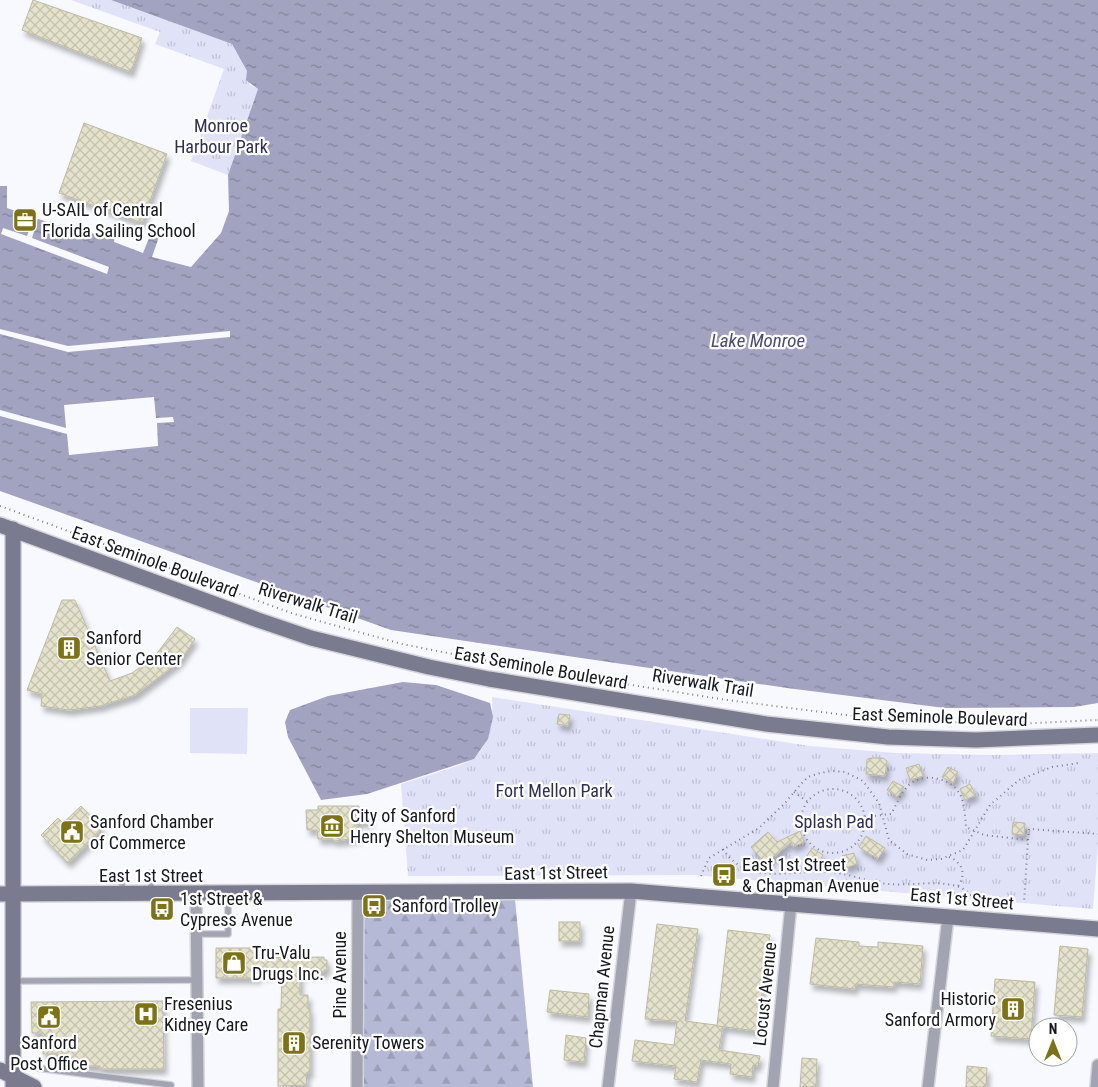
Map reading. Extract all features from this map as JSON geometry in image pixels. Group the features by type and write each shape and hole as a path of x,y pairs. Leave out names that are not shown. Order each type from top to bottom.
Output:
{"street":[{"name":"East Seminole Boulevard","path":"6,527 311,638 429,668 480,678 766,724 888,737 976,740 1098,735"},
{"path":"6,527 6,894 13,981 10,1075 34,1087"},
{"name":"East 1st Street","path":"6,894 358,894 630,890 1098,930"},
{"name":"Chapman Avenue","path":"608,1087 630,890"},
{"path":"196,894 198,1087"},
{"name":"Pine Avenue","path":"357,1087 358,894"},
{"name":"Locust Avenue","path":"773,1087 791,904"},
{"path":"928,1087 948,917"},
{"path":"1096,1087 1098,1065"}],"lane":[{"path":"122,874 122,895"},
{"path":"151,874 151,895"},
{"path":"196,934 228,934 228,894"},
{"path":"13,981 197,980"},
{"path":"10,1075 171,1085"}],"path":[{"name":"Riverwalk Trail","path":"0,506 294,614 402,644 477,659 727,700 885,720 1017,724 1098,720"},
{"path":"700,876 709,858 759,828 808,778 814,775 832,771 845,772 863,781 870,788 879,803 889,840 898,849 917,859 927,860 949,857 963,850 990,804 1019,780 1052,766 1079,763"},
{"path":"865,817 891,814 904,789 912,783 932,778 941,779 958,791 964,808 966,827 984,835 1028,840"},
{"path":"840,790 847,793 859,803 865,817 863,832 854,845 841,852 825,852 811,844 803,830 802,814 808,802 824,791 840,790"},
{"path":"794,792 808,802"},
{"path":"1024,903 1029,829 1098,834"},
{"path":"723,849 733,861 742,867 760,874 824,872 890,884 916,883 958,886 974,899"},
{"path":"949,857 958,862 962,869 963,876 958,886"}],"green space":[{"name":"Monroe Harbour Park","path":"71,0 111,0 232,44 247,71 249,84 258,89 228,175 191,161 224,69 155,44 160,32"},
{"name":"Fort Mellon Park","path":"492,697 810,746 896,753 992,755 1098,753 1098,845 1093,909 693,875 408,876 401,784 451,768 474,758 485,745 488,737 492,713"},
{"path":"190,708 248,708 247,754 190,753"},
{"path":"515,899 533,1087 364,1087 364,900"}],"water":[{"name":"Lake Monroe","path":"111,0 1098,0 1098,703 1074,707 945,708 787,688 391,630 0,491 0,186 7,186 7,208 67,229 68,225 91,227 90,233 115,236 114,242 143,253 153,228 161,231 152,257 191,267 221,233 229,211 228,175 258,89 246,80 247,71 232,44"},
{"path":"403,682 436,685 490,703 493,717 488,739 474,759 367,794 321,800 288,737 285,722 290,710 328,696"}],"pier":[{"path":"34,217 38,218 32,238 109,267 107,274 1,234 3,228 27,236"},
{"path":"0,329 68,346 230,331 230,337 68,352 0,334"},
{"path":"154,397 156,418 173,417 174,422 157,423 158,446 69,455 67,434 0,416 0,410 66,428 64,405"}],"building":[{"path":"33,0 142,38 131,72 22,30"},
{"path":"84,123 167,154 142,223 59,193"},
{"name":"Sanford Senior Center","path":"62,600 75,600 110,681 132,673 154,657 177,627 195,639 179,662 135,695 100,706 69,710 41,706 42,694 27,690"},
{"path":"559,714 570,715 568,726 557,724"},
{"path":"883,758 887,761 885,776 866,774 867,759"},
{"path":"919,764 923,776 910,780 906,768"},
{"path":"948,767 958,772 953,783 942,777"},
{"path":"893,781 904,787 897,797 887,790"},
{"path":"970,784 976,795 965,800 960,789"},
{"name":"Sanford Chamber of Commerce","path":"81,806 103,829 68,863 41,835 58,818 63,823"},
{"name":"City of Sanford Henry Shelton Museum","path":"318,806 359,806 359,810 369,810 370,822 357,822 358,838 335,841 332,839 318,839 317,830 307,830 306,810 318,810"},
{"path":"1013,822 1025,823 1024,835 1012,834"},
{"path":"800,831 804,842 793,847 791,842 766,864 751,847 768,832 777,842"},
{"path":"866,836 885,848 878,859 859,847"},
{"path":"812,848 823,855 816,866 805,859"},
{"path":"854,853 857,864 845,868 842,856"},
{"path":"559,922 580,922 580,941 559,941"},
{"path":"657,924 698,929 685,1021 723,1026 719,1050 760,1056 758,1066 753,1065 752,1077 730,1074 731,1064 701,1060 697,1082 674,1079 676,1066 632,1061 635,1040 674,1045 677,1021 645,1019"},
{"path":"728,930 770,935 757,1031 717,1026"},
{"path":"816,938 859,942 859,946 878,947 878,942 923,946 920,984 894,982 894,987 856,984 855,989 810,984"},
{"path":"1060,946 1088,949 1082,1017 1054,1015"},
{"name":"Serenity Towers","path":"216,948 258,948 258,958 324,957 324,960 327,960 327,970 324,970 324,972 300,974 300,995 308,995 308,1009 310,1009 310,1073 306,1073 307,1085 278,1086 278,1009 281,1009 282,974 258,974 258,978 216,978"},
{"name":"Historic Sanford Armory","path":"995,979 1035,982 1033,1017 1028,1017 1028,1039 991,1036"},
{"path":"550,990 589,994 588,1017 547,1012"},
{"path":"163,1001 164,1069 100,1069 100,1066 68,1066 67,1054 43,1054 42,1033 32,1033 31,1002"},
{"path":"566,1035 586,1038 584,1062 564,1060"},
{"path":"802,1058 817,1059 816,1087 800,1087"},
{"path":"967,1066 987,1068 986,1087 966,1087"}],"place":[{"name":"U-SAIL of Central Florida Sailing School","path":"25,220"},
{"name":"Sanford Senior Center","path":"69,648"},
{"name":"City of Sanford Henry Shelton Museum","path":"332,826"},
{"name":"Sanford Chamber of Commerce","path":"72,832"},
{"name":"East 1st Street & Chapman Avenue","path":"724,875"},
{"name":"Sanford Trolley","path":"374,906"},
{"name":"1st Street & Cypress Avenue","path":"162,909"},
{"name":"Tru-Valu Drugs Inc.","path":"234,963"},
{"name":"Historic Sanford Armory","path":"1013,1009"},
{"name":"Fresenius Kidney Care","path":"146,1014"},
{"name":"Sanford Post Office","path":"49,1017"},
{"name":"Serenity Towers","path":"294,1043"}],"park label":[{"name":"Splash Pad","path":"834,822"}]}
